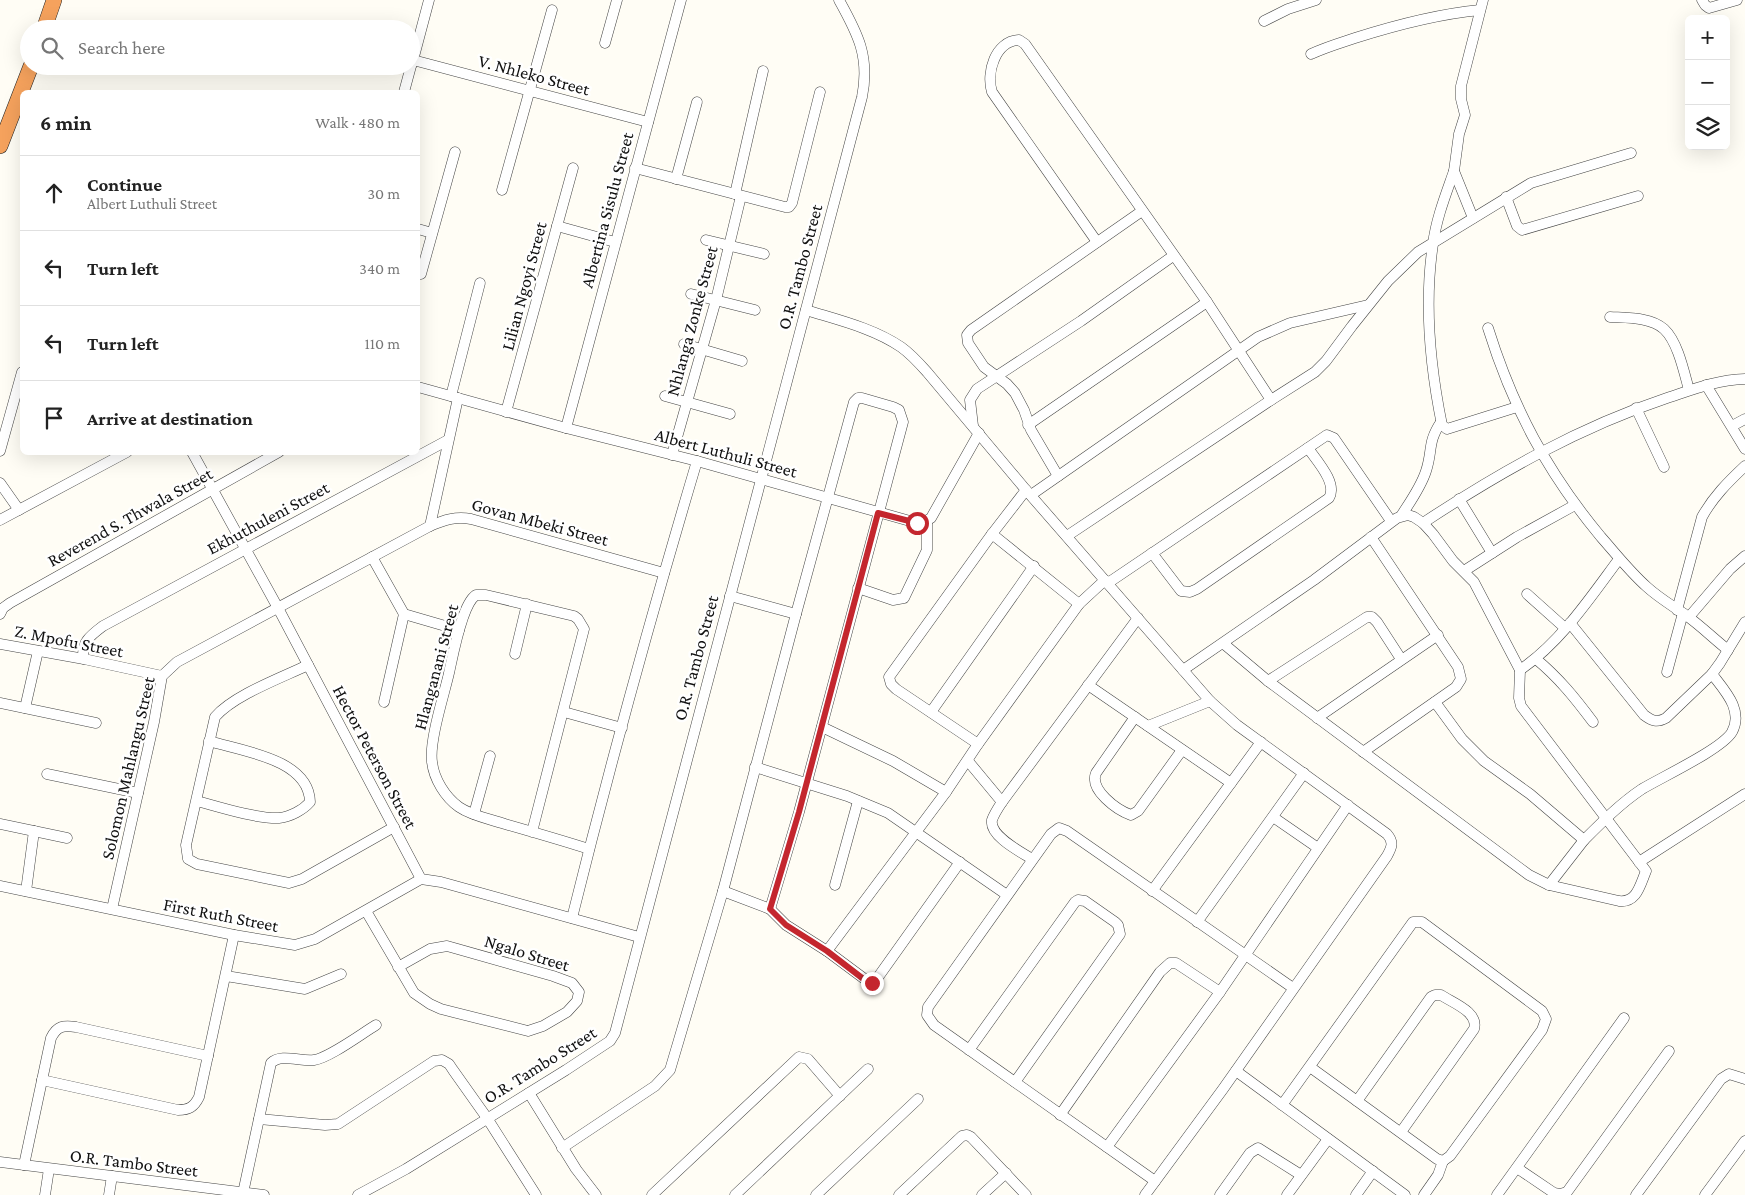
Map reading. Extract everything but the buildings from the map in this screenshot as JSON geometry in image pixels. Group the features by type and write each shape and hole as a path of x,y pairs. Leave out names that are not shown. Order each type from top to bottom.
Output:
{"highway":[{"path":"47,20 54,0"},
{"path":"22,90 28,75"},
{"path":"0,146 20,94"}],"street":[{"path":"420,34 429,0"},
{"path":"604,43 617,0"},
{"name":"Albertina Sisulu Street","path":"566,428 680,0"},
{"name":"O.R. Tambo Street","path":"358,1195 406,1169 528,1093 610,1041 615,1033 864,84 865,64 860,40 839,0"},
{"path":"1264,22 1288,9 1316,0"},
{"path":"1702,0 1704,5 1709,8 1737,0"},
{"path":"1311,54 1329,46 1404,24 1482,5 1461,86 1461,99 1465,115 1459,134 1454,171 1440,211 1433,243 1429,297 1430,335 1443,427 1448,429 1517,407"},
{"path":"502,190 552,10"},
{"path":"1097,242 992,92 989,75 995,57 1001,48 1017,40 1024,44 1207,302 1271,400"},
{"name":"V. Nhleko Street","path":"420,66 530,91 648,122"},
{"name":"Nhlanga Zonke Street","path":"672,455 716,300 729,246 763,71"},
{"path":"405,90 409,75"},
{"path":"635,168 789,207 792,204 820,92"},
{"path":"676,178 697,102"},
{"path":"421,274 455,152"},
{"path":"1067,536 1320,368 1368,305 1418,252 1531,183 1631,153"},
{"name":"Lilian Ngoyi Street","path":"506,412 573,168"},
{"path":"1454,171 1473,218"},
{"path":"1506,197 1517,226 1522,230 1638,196"},
{"path":"1058,476 1028,425 1024,410 1015,393 1011,387 984,367 970,348 967,338 968,333 1142,211"},
{"path":"557,226 615,242"},
{"path":"420,230 432,233"},
{"path":"706,240 764,254"},
{"path":"858,588 893,600 904,598 927,550 928,521 935,512 976,430 970,405 971,397 977,390 1174,256"},
{"path":"430,526 448,440 454,397 480,283"},
{"path":"691,294 754,310"},
{"path":"1028,425 1207,302"},
{"path":"978,744 893,686 889,677 992,534 1029,492 1058,476 1258,337 1290,323 1368,305"},
{"path":"806,310 879,334 904,349 928,372 1210,701 1225,715 1387,834 1392,841 1391,848 1236,1071 1145,1195"},
{"path":"1610,317 1640,320 1663,328 1676,349 1689,390"},
{"path":"1488,328 1517,407 1558,481 1575,505 1619,558 1653,592 1683,613 1728,650"},
{"path":"684,344 742,361"},
{"path":"0,450 20,379"},
{"path":"1423,523 1459,499 1541,451 1636,408 1706,384 1745,379"},
{"path":"1706,384 1745,450"},
{"name":"Albert Luthuli Street","path":"420,388 566,428 697,461 878,513 917,523 928,521"},
{"path":"665,396 730,414"},
{"path":"562,1148 655,1086 670,1070 723,891 854,402 858,398 862,398 894,407 899,410 903,422 807,783 770,909"},
{"path":"1636,408 1664,467"},
{"path":"1732,426 1745,419"},
{"path":"1401,516 1423,480 1427,469 1432,438 1441,422"},
{"path":"827,951 946,792 978,744 1079,604 1106,581 1152,553 1325,436 1331,436 1391,521"},
{"name":"Ekhuthuleni Street","path":"420,455 448,440"},
{"path":"1152,553 1181,591 1190,592 1198,589 1329,498 1332,491 1331,483 1308,448"},
{"path":"0,520 121,455"},
{"name":"Hector Peterson Street","path":"194,455 278,608 421,879"},
{"name":"Reverend S. Thwala Street","path":"0,614 3,608 10,602 274,455"},
{"name":"Ekhuthuleni Street","path":"84,659 84,647 87,640 103,626 420,455"},
{"path":"572,918 664,573 697,461"},
{"path":"1667,672 1683,613 1702,518 1708,506 1745,466"},
{"path":"0,483 19,510"},
{"path":"1459,499 1492,553"},
{"path":"1464,572 1492,553 1575,505"},
{"path":"1183,670 1224,644 1391,521 1401,516 1414,517 1423,523 1453,561 1474,582 1520,670 1519,698 1521,706 1646,872 1634,897 1628,901 1619,901 1549,885 1529,875 1268,681 1224,644"},
{"name":"Govan Mbeki Street","path":"278,608 430,526 450,518 461,517 664,573"},
{"path":"992,534 1079,604"},
{"path":"1362,752 1456,687 1461,679 1458,667 1438,635 1371,537"},
{"path":"1683,613 1745,556"},
{"path":"372,557 404,614 384,702"},
{"path":"1520,670 1536,659 1568,626 1619,558"},
{"path":"931,712 1034,566"},
{"name":"Hlanganani Street","path":"532,832 564,712 582,637 583,625 574,616 476,594 470,600 459,630 433,743 432,763 437,779 447,795 458,806 474,814 532,832 590,849"},
{"path":"1527,594 1568,626 1644,715 1652,721 1658,722 1666,718 1712,674 1745,622"},
{"path":"730,596 796,614"},
{"path":"515,654 527,604"},
{"name":"Solomon Mahlangu Street","path":"112,909 162,676 177,662 278,608"},
{"path":"404,614 459,630"},
{"path":"1268,681 1367,617 1372,617 1377,622 1401,659"},
{"path":"1032,859 994,832 992,820 1002,802 1138,618"},
{"path":"1317,718 1438,635"},
{"name":"Z. Mpofu Street","path":"0,644 84,659 162,676"},
{"path":"25,708 38,651"},
{"path":"1536,659 1565,685 1593,722"},
{"path":"308,665 245,696 222,710 215,717 186,844 188,859 197,864 289,882 302,879 394,827"},
{"path":"1549,885 1584,840 1606,819 1635,795 1713,749 1732,732 1736,718 1735,710 1725,691 1712,674"},
{"path":"1088,684 1231,783"},
{"path":"1148,726 1210,701"},
{"path":"1435,702 1462,740 1484,761 1530,794 1584,840"},
{"path":"0,703 96,723"},
{"path":"564,712 622,728"},
{"path":"1135,717 1096,774 1094,780 1098,792 1121,810 1131,815 1138,811 1182,750"},
{"path":"822,727 893,761 946,792"},
{"path":"197,801 268,818 281,818 306,808 310,802 310,795 304,782 292,769 275,760 209,741"},
{"path":"1152,891 1261,742"},
{"path":"474,814 490,756"},
{"path":"968,761 1002,802"},
{"path":"755,767 807,783 888,813 1007,895"},
{"path":"1197,922 1304,773"},
{"path":"47,774 138,793"},
{"path":"1640,862 1745,794"},
{"path":"834,885 858,801"},
{"path":"1107,1147 1220,992 1348,805"},
{"path":"1273,817 1318,848"},
{"path":"0,824 67,838"},
{"path":"1155,1181 934,1025 928,1018 927,1011 1032,859 1050,834 1056,829 1063,829 1293,988"},
{"path":"26,891 34,831"},
{"path":"723,891 770,909 786,925 827,951 870,983 874,982 960,862"},
{"path":"421,879 441,882 639,937"},
{"name":"First Ruth Street","path":"0,886 234,935 295,945 315,939 421,879"},
{"path":"969,1050 1075,902 1085,900 1115,922 1120,929 1120,934 1014,1082"},
{"name":"Ngalo Street","path":"366,911 398,967 414,993 441,1009 528,1031 543,1026 568,1012 577,1001 579,992 572,983 553,976 447,946 430,949 398,967"},
{"path":"1282,1105 1410,924 1416,921 1422,922 1538,1008 1546,1019 1542,1030 1450,1156 1443,1161 1438,1175 1424,1195"},
{"path":"42,1080 178,1110 187,1110 196,1104 234,935"},
{"path":"1060,1115 1167,964 1176,963 1220,992"},
{"path":"226,976 305,989 341,974"},
{"path":"1357,1100 1431,997 1441,995 1469,1013 1474,1018 1474,1029 1401,1132"},
{"path":"1497,1195 1624,1018"},
{"path":"24,1165 51,1038 54,1031 59,1027 65,1025 208,1056"},
{"path":"243,1193 269,1067 274,1060 317,1059 376,1025"},
{"path":"1517,1168 1554,1193 1567,1192 1670,1051"},
{"path":"652,1195 800,1057 808,1059 840,1096"},
{"path":"259,1119 329,1125 338,1124 434,1062 442,1060 454,1070 536,1195"},
{"path":"1310,1067 1437,1159 1443,1161"},
{"path":"735,1195 868,1069"},
{"path":"1236,1071 1405,1195"},
{"path":"1636,1195 1721,1079 1730,1074 1745,1078"},
{"path":"528,1093 562,1148 596,1195"},
{"path":"816,1195 918,1099"},
{"path":"899,1195 964,1135 970,1137 1026,1195"},
{"path":"1287,1195 1328,1138"},
{"path":"1705,1195 1745,1141"},
{"path":"1220,1195 1250,1153 1258,1148 1301,1176"},
{"name":"O.R. Tambo Street","path":"0,1162 112,1176 197,1191 264,1195"},
{"path":"45,1195 49,1169"},
{"path":"1356,1195 1373,1171"},
{"path":"982,1195 1006,1174"},
{"path":"109,1195 112,1176"}],"route":[{"path":"872,983 866,981 827,951 786,925 770,909 799,812 878,513 917,523"}]}
